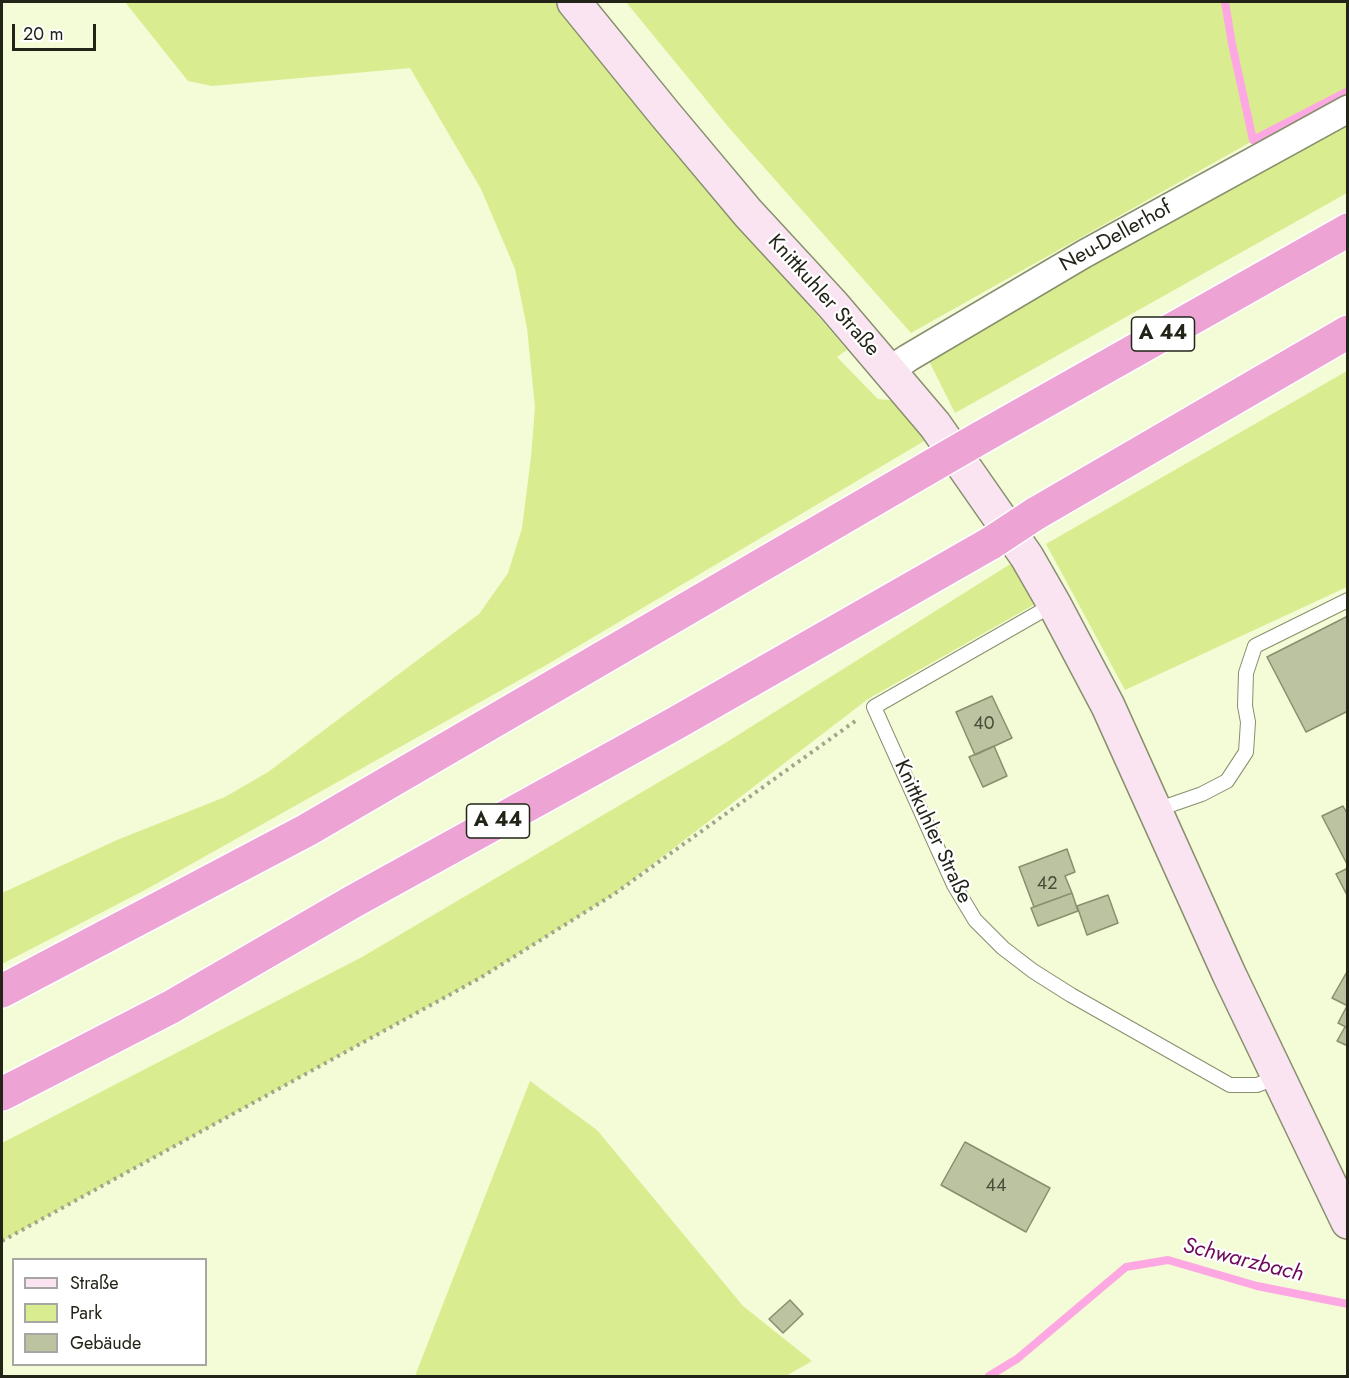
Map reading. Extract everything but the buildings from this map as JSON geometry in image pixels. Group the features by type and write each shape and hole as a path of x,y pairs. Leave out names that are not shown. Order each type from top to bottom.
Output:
{"highway":[{"name":"A 44","path":"2,991 307,830 980,438 1347,230"},
{"name":"A 44","path":"2,1094 171,1007 354,901 665,728 991,543 1035,514 1347,332"}],"street":[{"name":"Knittkuhler Straße","path":"574,2 748,213 833,305 935,425 1027,557 1107,706 1347,1222"},
{"name":"Neu-Dellerhof","path":"889,371 1084,254 1347,109"}],"lane":[{"path":"1156,810 1202,794 1227,781 1246,752 1248,722 1245,705 1246,673 1255,646 1347,600"},
{"path":"874,707 1054,604"},
{"name":"Knittkuhler Straße","path":"874,707 954,885 975,920 1003,948 1033,971 1071,995 1230,1085 1257,1085 1278,1077"}],"path":[{"path":"2,1241 480,978 614,894 874,707"}],"green space":[{"path":"125,2 557,2 586,43 847,350 837,357 878,399 900,401 931,437 548,664 145,890 2,964 2,893 117,840 225,797 268,772 479,614 508,573 522,528 535,407 527,328 515,269 481,189 410,68 212,86 188,81"},
{"path":"626,2 1347,2 1347,90 911,333 730,129"},
{"path":"1347,123 1347,193 955,413 929,361 1093,264"},
{"path":"1347,371 1347,587 1125,690 1046,544"},
{"path":"1012,563 1037,603 868,699 614,894 480,978 2,1241 2,1143 362,957 722,745"},
{"path":"530,1081 597,1130 743,1306 812,1361 786,1376 415,1376"}],"waterway":[{"path":"1225,2 1253,140 1348,91"},
{"name":"Schwarzbach","path":"989,1376 1017,1359 1126,1267 1168,1260 1257,1286 1348,1304"}]}
